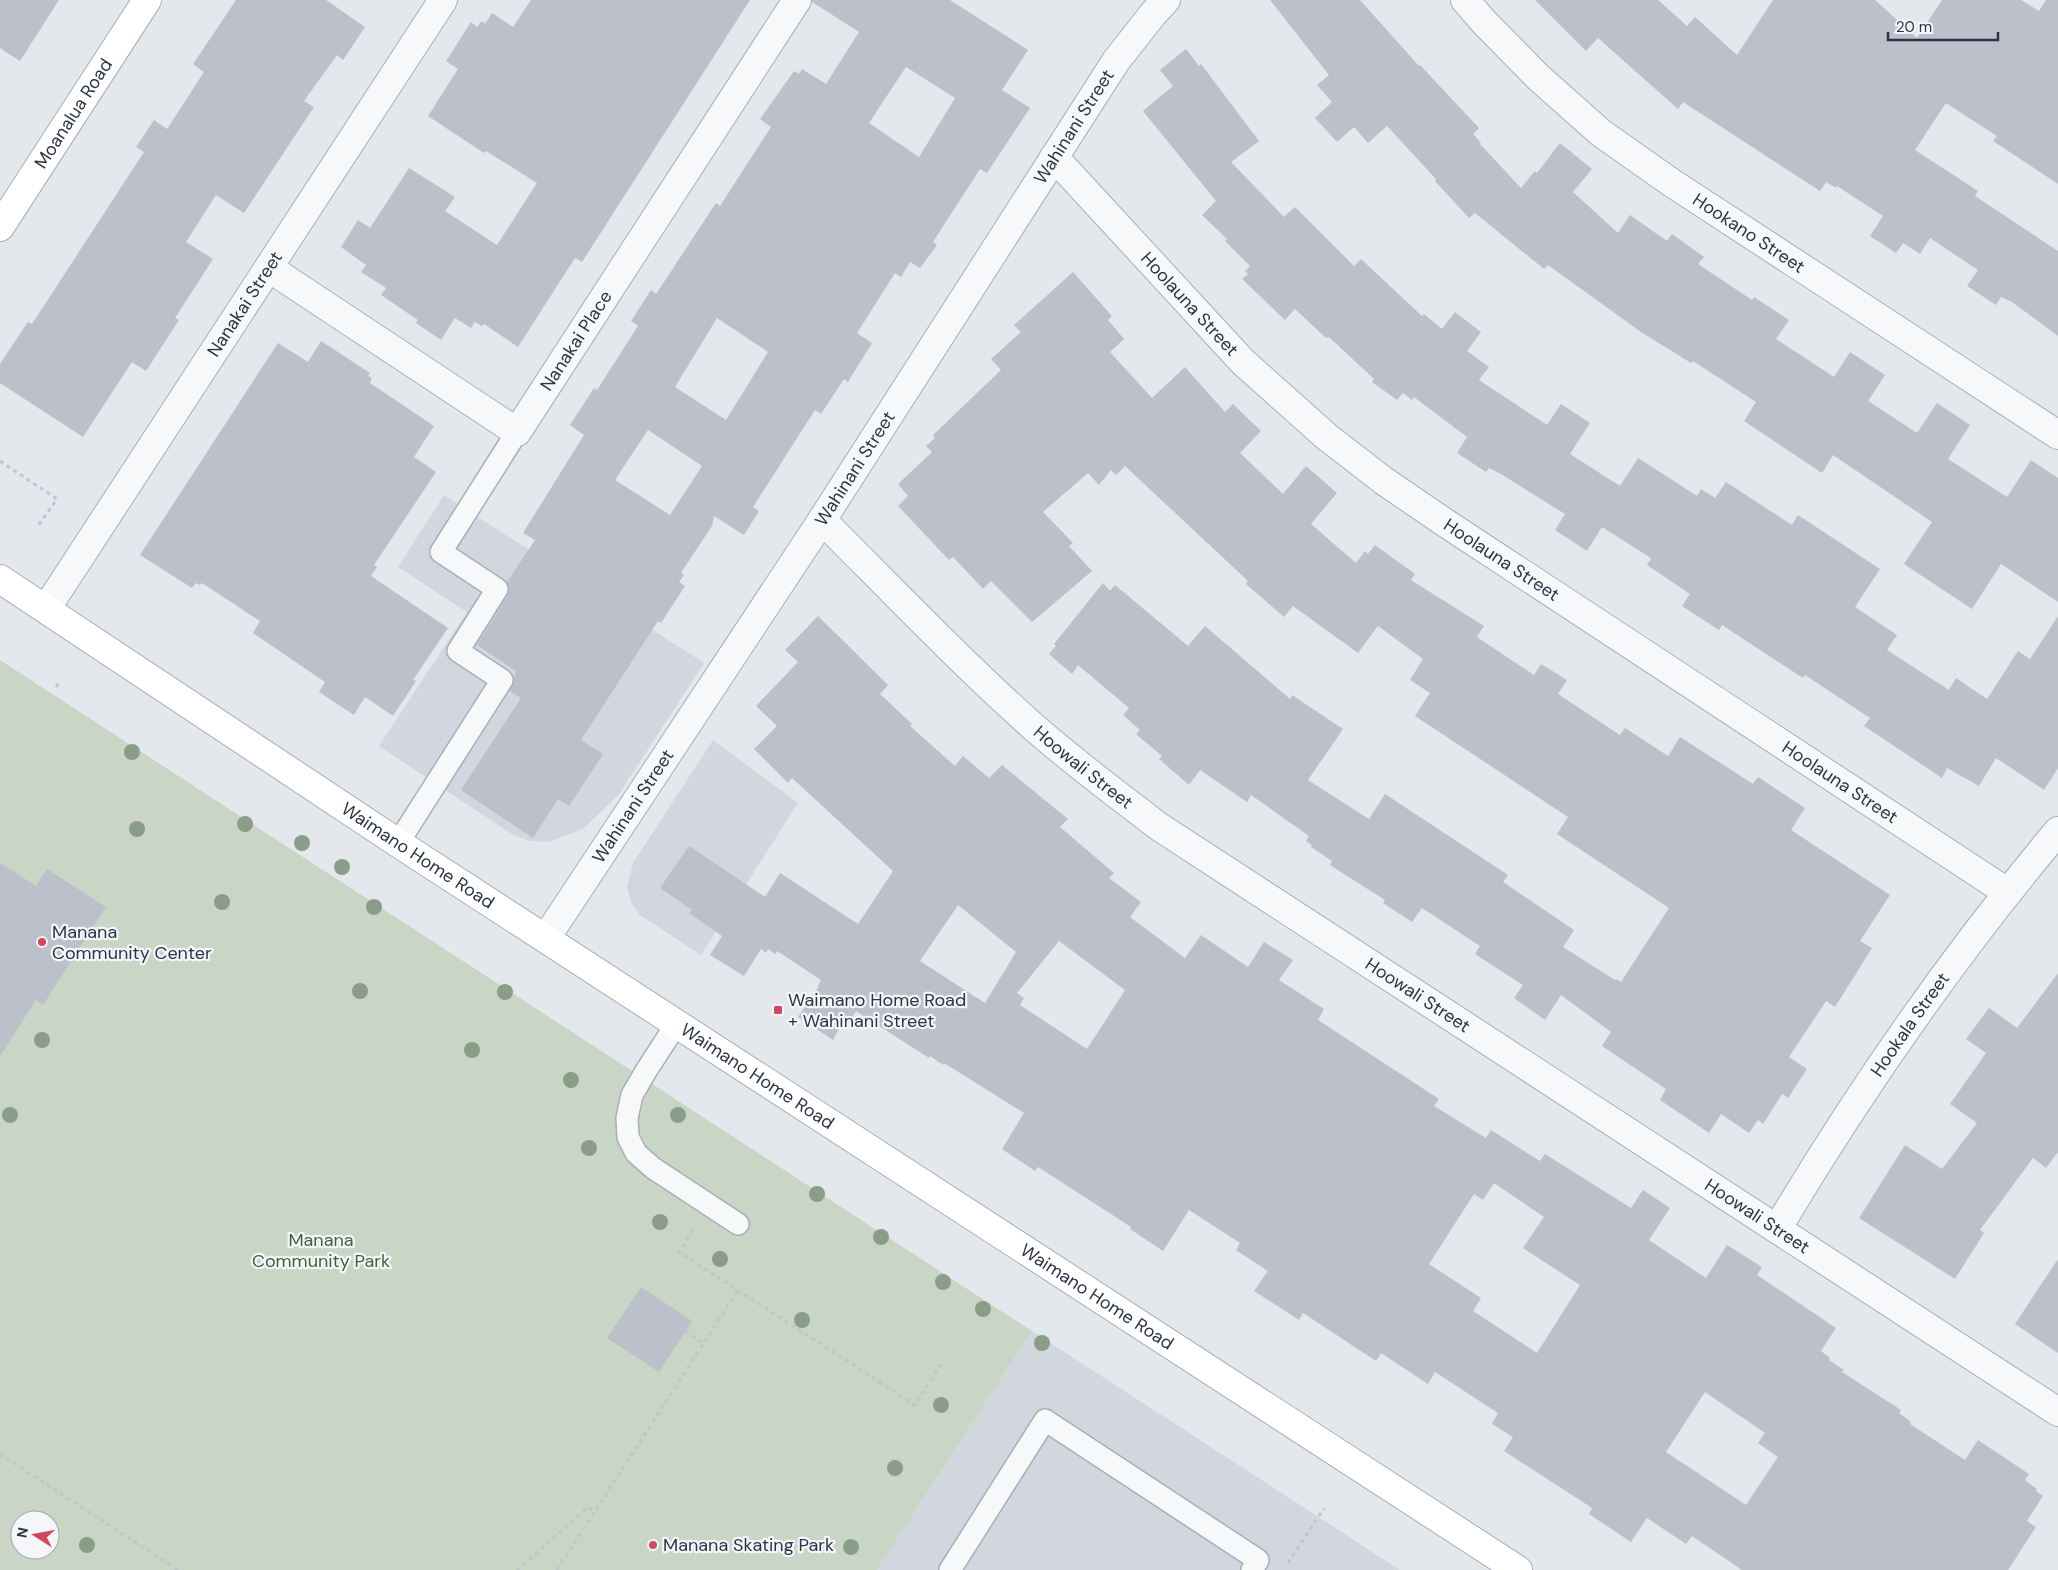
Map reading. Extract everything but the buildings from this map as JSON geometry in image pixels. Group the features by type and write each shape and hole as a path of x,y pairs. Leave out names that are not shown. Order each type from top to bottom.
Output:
{"main road":[{"name":"Moanalua Road","path":"0,227 147,0"},
{"name":"Waimano Home Road","path":"0,579 398,843 1518,1570"}],"street":[{"name":"Nanakai Street","path":"46,609 444,0"},
{"name":"Nanakai Place","path":"517,432 798,0"},
{"name":"Wahinani Street","path":"546,938 822,520 1116,61 1166,0"},
{"name":"Hookano Street","path":"1465,0 1538,77 1601,133 1672,183 2058,435"},
{"name":"Hoolauna Street","path":"1054,158 1243,362 1326,437 1384,481 1447,524 2007,892"},
{"path":"269,268 517,432"},
{"name":"Hoowali Street","path":"822,520 946,644 1028,722 1098,780 1158,826 2058,1412"},
{"name":"Hookala Street","path":"1777,1230 1866,1088 2007,892 2058,831"}],"lane":[{"path":"398,843 502,680 458,651 497,589 440,552 517,432"},
{"path":"677,1023 632,1096 626,1118 628,1137 636,1153 653,1168 738,1224"},
{"path":"950,1570 1045,1420 1258,1560 1252,1570"}],"path":[{"path":"0,461 57,499 38,526"},
{"path":"56,687 60,681"},
{"path":"695,1227 679,1252 914,1405 944,1359"},
{"path":"557,1570 738,1290"},
{"path":"685,1331 703,1343"},
{"path":"0,1454 178,1570"},
{"path":"517,1570 588,1507 595,1512"},
{"path":"1284,1570 1324,1508"}],"shaded area":[{"path":"444,495 704,663 619,794 583,829 548,842 531,841 515,836 379,746 467,612 398,567"},
{"path":"713,740 798,803 701,955 640,915 631,902 627,887 633,863"},
{"path":"1032,1331 1400,1570 877,1570"}],"green space":[{"name":"Manana Community Park","path":"0,660 1032,1331 877,1570 0,1570"}],"place":[{"name":"Manana Community Center","path":"42,942"},
{"name":"Waimano Home Road + Wahinani Street","path":"778,1010"},
{"name":"Manana Skating Park","path":"653,1545"}]}
